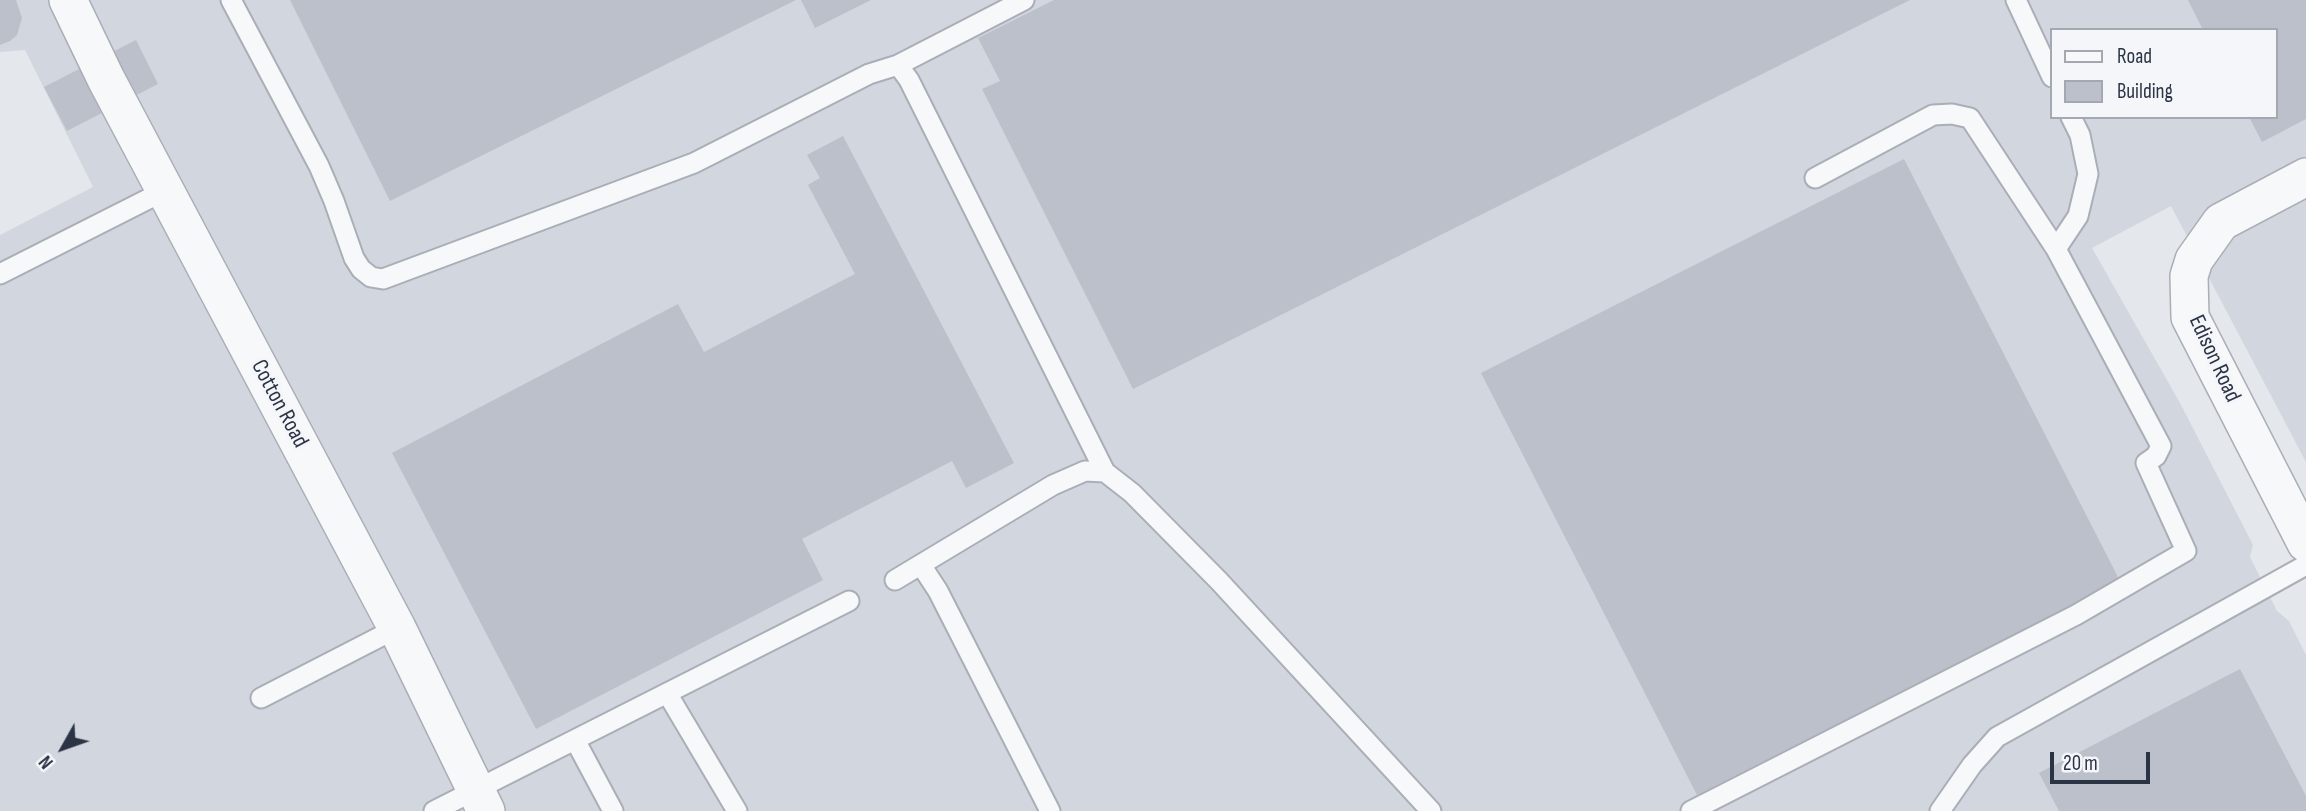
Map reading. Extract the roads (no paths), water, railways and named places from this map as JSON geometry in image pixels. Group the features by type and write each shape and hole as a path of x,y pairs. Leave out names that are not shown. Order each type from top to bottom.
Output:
{"street":[{"name":"Cotton Road","path":"68,0 106,79 397,628 480,800"},
{"name":"Edison Road","path":"2306,177 2221,222 2194,260 2189,276 2190,317 2306,543"}],"lane":[{"path":"231,0 319,166 354,258 361,270 372,277 383,279 694,163 869,74 898,65 1024,0"},
{"path":"2016,0 2050,73"},
{"path":"898,65 909,80 1105,472 1132,493 1219,580 1431,811"},
{"path":"1691,811 2076,615 2186,551 2146,463 2155,456 2161,446 2056,249 1970,118 1952,114 1933,115 1815,178"},
{"path":"2056,249 2078,216 2088,174 2080,135 2072,119"},
{"path":"0,274 166,190"},
{"path":"895,580 1053,485 1085,471 1105,472"},
{"path":"921,565 939,592 1050,811"},
{"path":"1940,811 1972,765 1997,737 2306,565"},
{"path":"435,811 480,800 575,740 849,601"},
{"path":"261,698 397,628"},
{"path":"667,693 737,811"},
{"path":"575,740 613,811"}]}
